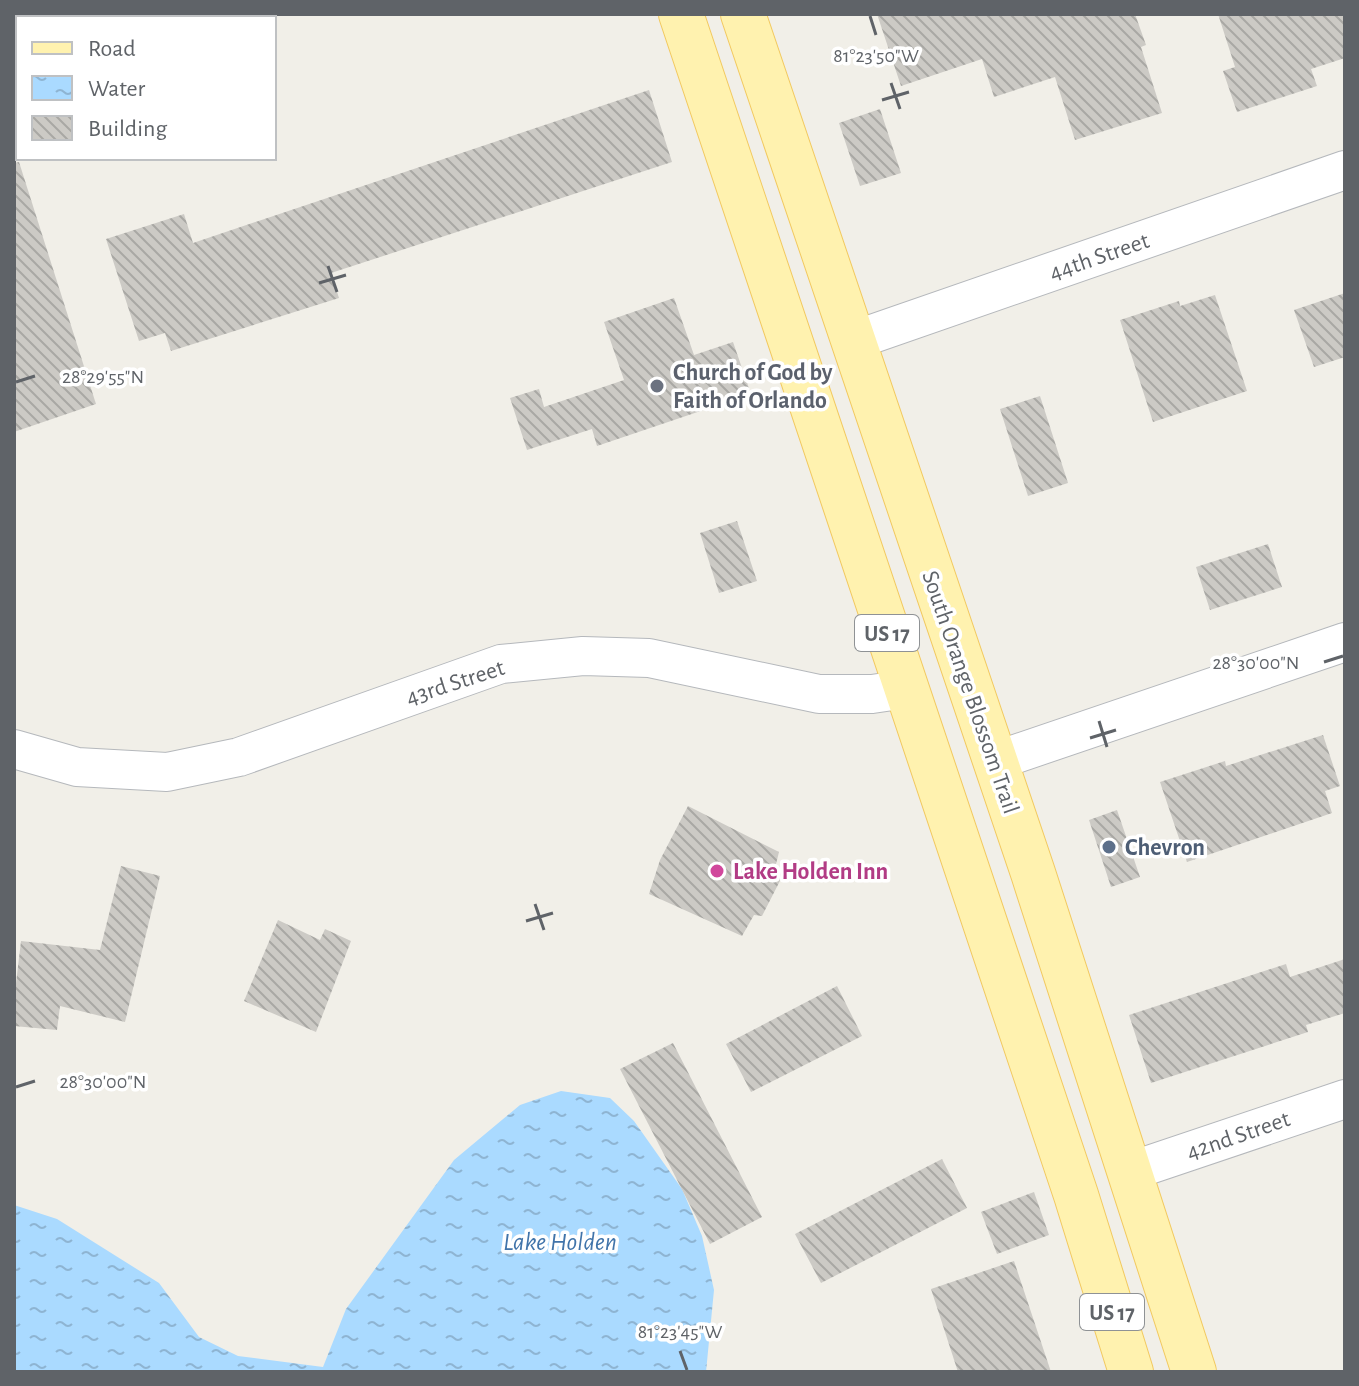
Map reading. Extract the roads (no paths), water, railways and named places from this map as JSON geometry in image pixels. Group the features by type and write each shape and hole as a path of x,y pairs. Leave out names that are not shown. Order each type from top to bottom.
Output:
{"main road":[{"name":"US 17","path":"681,14 1076,1195 1131,1372"},
{"name":"South Orange Blossom Trail","path":"733,14 750,34 995,761 1194,1372"}],"street":[{"name":"44th Street","path":"852,341 1345,170"},
{"path":"995,761 1345,642"},
{"name":"43rd Street","path":"14,749 77,767 167,772 239,757 501,664 583,656 649,658 819,694 872,694 906,689"},
{"name":"42nd Street","path":"1131,1171 1345,1099"}],"water":[{"name":"Lake Holden","path":"561,1091 610,1098 634,1121 682,1189 702,1236 714,1290 706,1372 14,1372 14,1205 57,1219 159,1283 199,1337 238,1356 323,1367 346,1309 454,1160 520,1105"}],"place":[{"name":"Church of God by Faith of Orlando","path":"657,386"},
{"name":"Chevron","path":"1109,847"},
{"name":"Lake Holden Inn","path":"717,871"}]}
